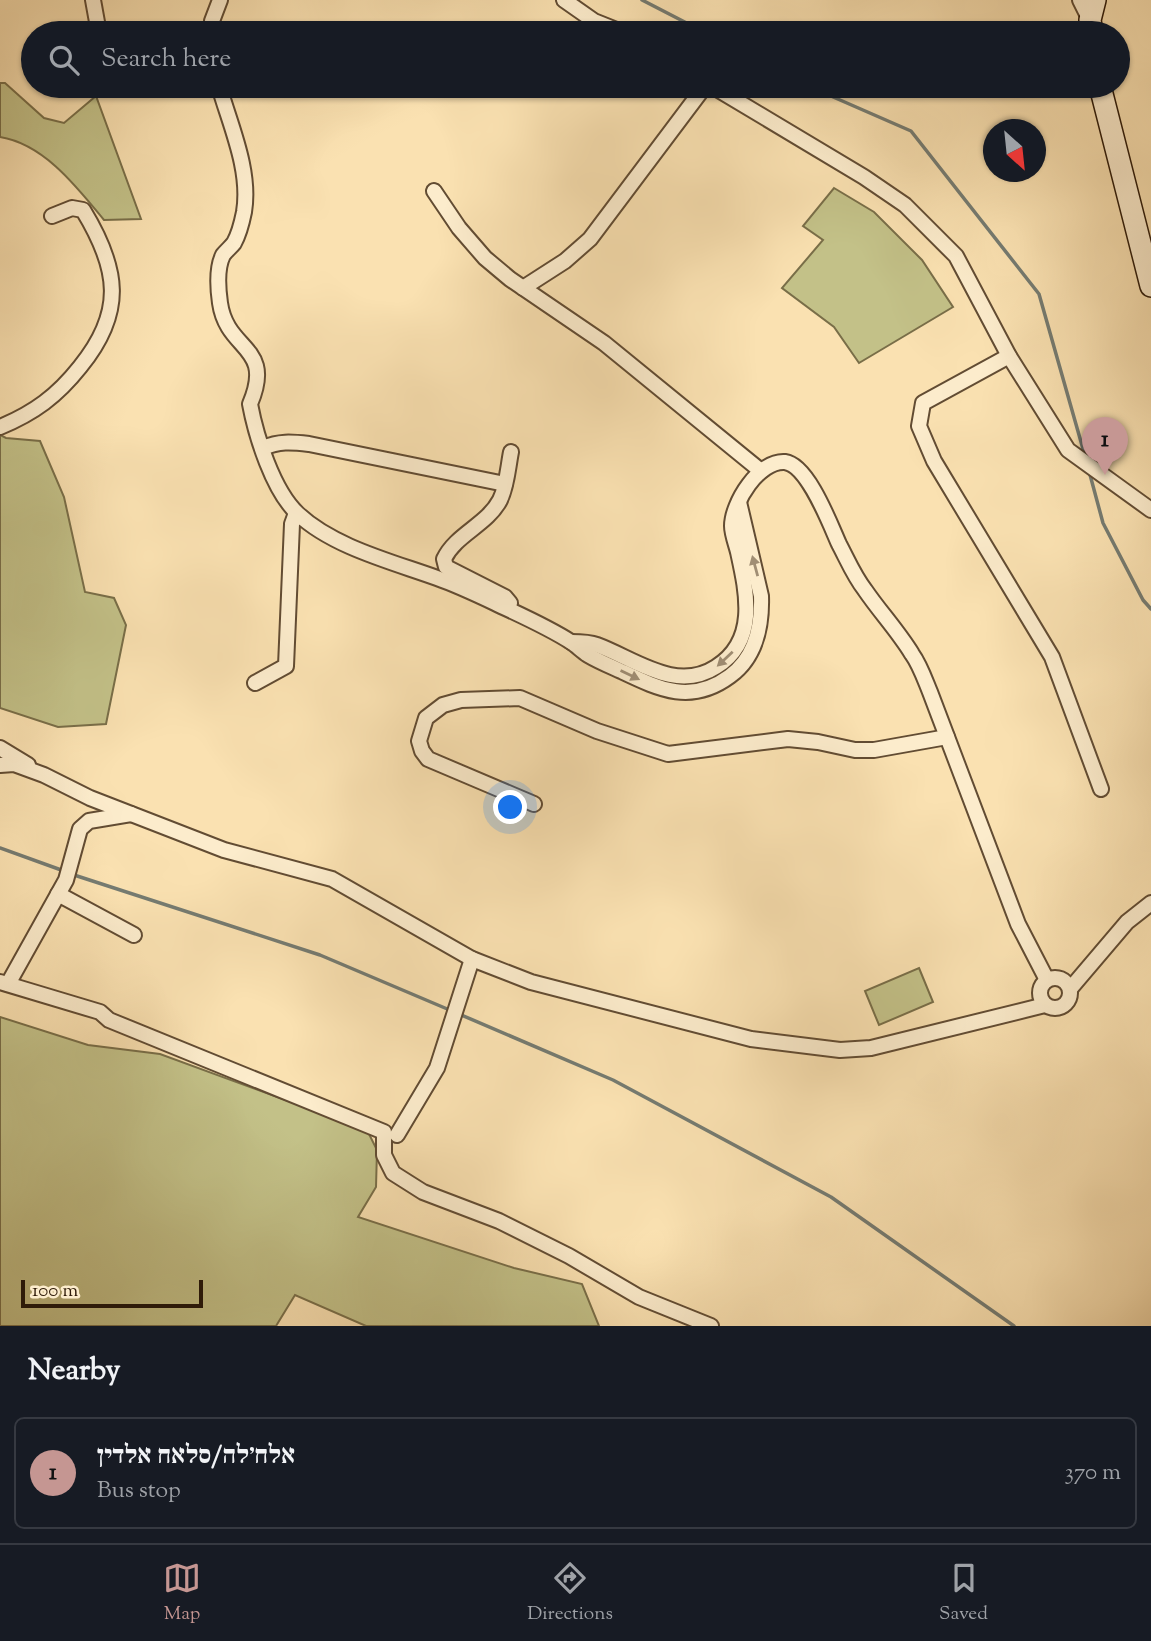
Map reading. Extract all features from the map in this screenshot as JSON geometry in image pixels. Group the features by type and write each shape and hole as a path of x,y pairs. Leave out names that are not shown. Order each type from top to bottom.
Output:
{"street":[{"path":"93,0 97,21"},
{"path":"212,21 220,0"},
{"path":"1080,0 1092,18"},
{"path":"566,1 594,21"},
{"path":"223,98 242,164 245,184 240,227 234,243 223,257 219,272 220,307 225,322 253,357 258,369 256,389 250,404 278,486 296,513 309,524 354,547 392,564 436,578 526,618 571,642 594,644 650,670 688,678 699,676 716,667 731,655 740,640 746,622 747,595 732,525 744,492 761,471 777,463 788,462 803,473 864,590 914,656 1018,924 1047,980"},
{"path":"523,288 565,261 590,239 696,98"},
{"path":"732,98 864,177 905,205 956,256 1009,356 1068,450 1151,510"},
{"path":"1103,98 1151,286"},
{"path":"434,191 459,228 485,258 523,288 615,351 761,471"},
{"path":"0,427 26,416 64,387 93,351 106,328 110,309 111,276 97,233 83,210 72,208 52,216"},
{"path":"1009,356 923,402 919,426 934,461 1052,657 1101,789"},
{"path":"263,448 276,443 309,444 505,484"},
{"path":"511,452 501,499 491,513 456,541 444,559 446,567 505,597 526,618"},
{"path":"255,683 286,666 292,524 296,513"},
{"path":"534,804 428,759 419,741 426,718 443,705 461,700 520,698 597,731 668,754 788,739 874,750 947,737"},
{"path":"0,748 44,775 90,798 224,850 332,879 471,959 531,982 751,1039 840,1050 872,1048 1045,1005 1054,1009 1064,1006 1070,998 1070,989 1062,979 1047,980 1040,992 1045,1005"},
{"path":"0,765 14,764 44,775"},
{"path":"131,814 89,821 80,829 66,880 4,983 100,1012 109,1020 384,1132 384,1155 393,1173 423,1192 499,1222 569,1256 639,1297 711,1326"},
{"path":"58,894 134,935"},
{"path":"1070,989 1127,922 1151,903"},
{"path":"397,1135 437,1068 471,959"}],"shaded area":[{"path":"0,83 5,83 44,118 64,123 97,98 141,219 104,220 71,181 45,158 16,141 0,137"},
{"path":"834,188 874,212 922,260 953,307 859,363 834,327 782,288 823,240 803,226"},
{"path":"0,435 40,441 64,497 85,592 114,598 126,625 106,724 58,727 0,708"},
{"path":"919,968 933,1002 879,1025 865,991"},
{"path":"0,1017 88,1045 160,1054 367,1130 377,1150 376,1187 358,1217 514,1268 582,1284 599,1326 366,1326 295,1295 276,1326 0,1326"}],"waterway":[{"path":"642,0 683,21"},
{"path":"835,98 911,131 1039,294 1085,456"},
{"path":"1089,471 1103,523 1143,600 1151,609"},
{"path":"0,848 64,871"},
{"path":"71,874 320,955 452,1011"},
{"path":"459,1014 613,1080 831,1197 1014,1326"}],"place":[{"name":"אלח׳לה/סלאח אלדין","path":"1105,475"}]}
